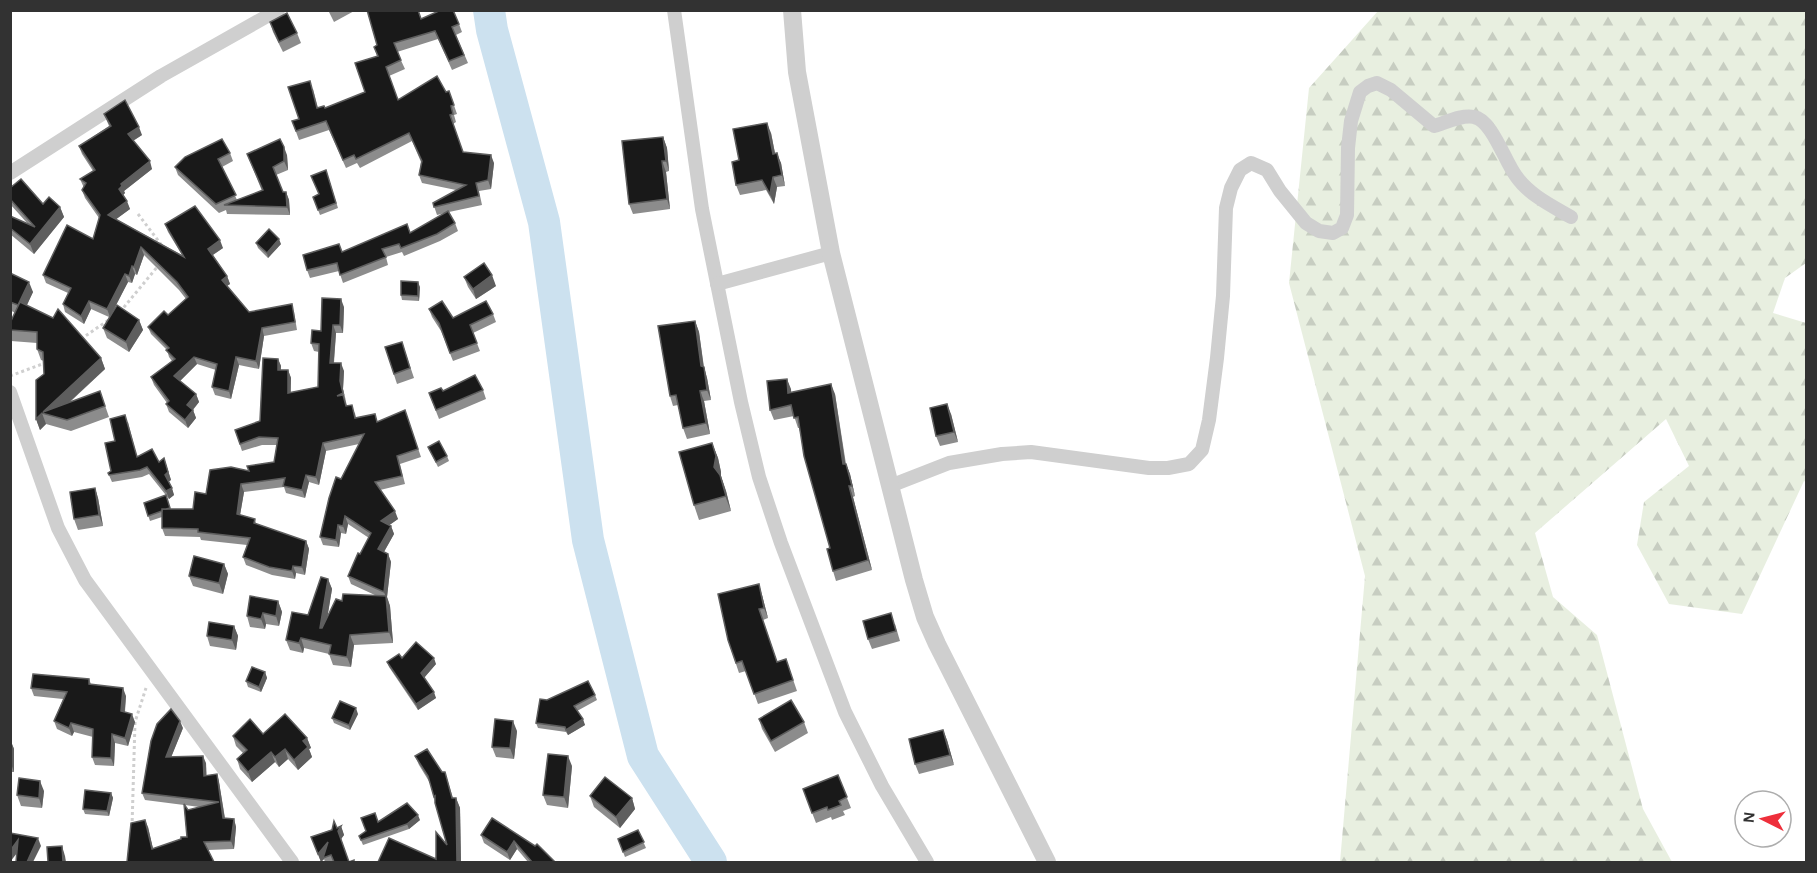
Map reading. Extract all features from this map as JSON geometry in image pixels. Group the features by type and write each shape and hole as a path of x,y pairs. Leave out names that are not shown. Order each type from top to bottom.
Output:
{"street":[{"path":"10,173 161,76 278,10"},
{"path":"674,10 698,187 747,432 759,477 781,543 845,712 882,786 927,862"},
{"path":"792,10 797,72 831,253 915,580 937,644 1047,862"},
{"path":"890,486 949,464 1002,454 1031,452 1149,468 1168,468 1189,464 1202,450 1209,420 1222,296 1226,208 1231,188 1240,170 1251,163 1267,170 1280,191 1306,223 1319,231 1333,233 1342,228 1347,215 1348,148 1351,121 1360,92 1368,86 1377,83 1391,90 1434,126 1461,118 1474,117 1486,123 1516,176 1529,191 1571,218"},
{"path":"717,284 831,253"},
{"path":"10,392 58,528 85,580 292,862"}],"path":[{"path":"138,214 164,248"},
{"path":"80,340 124,309 163,259"},
{"path":"10,376 47,362"},
{"path":"133,833 135,723 152,672"}],"green space":[{"path":"1378,11 1806,11 1806,263 1785,278 1773,313 1806,323 1806,482 1804,481 1742,614 1669,604 1637,545 1644,502 1689,466 1666,419 1535,533 1553,597 1597,635 1643,809 1672,862 1340,862 1365,576 1289,283 1309,88"}],"building":[{"path":"367,10 418,10 421,19 441,10 453,10 459,24 452,27 464,55 449,61 435,31 394,43 401,60 386,67 398,100 437,76 446,92 449,91 454,105 451,106 453,114 450,115 463,152 491,155 488,180 476,183 479,196 434,207 433,203 466,185 419,175 422,161 409,133 356,159 354,155 343,160 326,121 296,131 292,121 299,119 288,87 310,81 317,108 324,106 325,108 365,92 355,63 378,56"},
{"path":"287,13 297,33 279,42 270,22"},
{"path":"125,100 139,127 128,134 150,161 121,184 119,189 127,201 108,215 184,257 165,224 195,206 220,240 208,249 227,276 222,280 249,312 292,304 295,322 262,328 256,361 236,357 229,391 212,387 217,364 194,357 174,376 196,394 187,405 193,410 185,420 166,404 169,401 151,377 175,359 166,350 169,348 148,327 164,311 168,315 188,297 177,282 141,247 134,267 132,266 129,276 125,274 107,309 89,301 81,316 63,304 71,288 43,275 67,225 93,239 100,215 82,190 86,183 80,179 95,170 79,146 111,126 104,114"},
{"path":"767,123 773,154 777,153 782,175 773,177 770,194 762,180 736,185 732,162 739,160 733,129"},
{"path":"663,137 666,161 662,161 667,199 629,204 622,141"},
{"path":"222,139 230,153 218,159 236,195 216,204 175,167 185,157"},
{"path":"280,139 284,147 284,161 273,167 283,192 286,192 287,207 224,205 263,190 247,154"},
{"path":"326,170 336,203 318,210 313,197 319,194 311,176"},
{"path":"21,179 43,204 49,197 60,207 30,244 10,228 10,216 35,227 10,199 10,188"},
{"path":"448,211 455,223 437,234 401,248 399,244 382,249 386,257 340,275 337,263 307,270 303,255 339,244 342,252 407,224 410,233"},
{"path":"269,229 279,239 267,253 256,243"},
{"path":"484,263 492,275 473,289 464,277"},
{"path":"10,273 29,282 18,305 10,302"},
{"path":"401,281 418,282 418,296 401,295"},
{"path":"322,298 341,299 340,325 333,325 330,363 341,363 340,381 343,393 337,396 343,395 346,406 352,405 355,418 375,414 377,422 405,410 418,449 397,456 402,476 375,482 395,511 381,521 391,526 378,549 388,554 384,592 348,576 358,553 360,554 371,533 345,516 343,526 338,525 336,540 320,537 336,477 341,479 364,434 323,443 316,477 306,475 302,490 283,486 285,478 241,484 237,514 255,519 254,523 306,541 302,567 293,566 292,571 269,567 243,557 250,538 198,532 198,529 162,528 162,509 193,509 195,492 206,494 210,470 231,467 249,471 247,466 274,462 278,438 259,437 240,444 235,430 260,421 263,358 278,359 278,370 288,370 288,393 318,387 319,344 311,343 312,330 321,331"},
{"path":"442,301 453,318 486,301 493,314 470,325 477,343 450,353 439,323 429,309"},
{"path":"20,302 53,318 58,309 101,358 43,412 100,391 105,406 67,420 42,413 36,419 36,380 44,374 43,352 37,349 37,332 10,330 10,323"},
{"path":"117,305 139,320 126,342 103,328"},
{"path":"695,321 707,390 700,391 706,423 683,428 676,395 670,396 658,326"},
{"path":"402,342 410,368 394,374 385,347"},
{"path":"475,375 483,390 436,410 429,393 441,388 443,391"},
{"path":"787,379 788,393 831,384 843,464 846,464 852,486 849,486 868,560 833,571 827,549 830,548 804,456 798,417 794,418 791,405 770,410 767,381"},
{"path":"947,404 954,432 936,436 930,408"},
{"path":"125,415 137,457 152,449 159,462 164,458 168,472 165,475 172,488 166,491 147,467 109,475 111,471 105,443 115,441 110,419"},
{"path":"439,441 447,456 436,462 428,447"},
{"path":"712,443 716,456 714,467 720,475 726,496 694,505 679,452"},
{"path":"95,488 99,515 74,519 70,492"},
{"path":"166,495 170,508 148,516 144,503"},
{"path":"194,556 224,564 219,583 189,576"},
{"path":"321,577 328,579 320,628 336,599 342,601 343,594 386,596 389,632 350,635 347,657 329,654 331,645 301,638 299,643 286,640 292,612 308,615"},
{"path":"759,584 764,608 759,609 777,662 786,659 793,680 754,694 742,661 736,663 728,640 718,594"},
{"path":"250,596 278,601 276,616 263,613 261,619 247,616"},
{"path":"891,613 896,631 868,639 863,621"},
{"path":"209,622 234,626 232,640 207,636"},
{"path":"416,642 434,658 421,673 434,692 416,704 387,662 399,654 402,658"},
{"path":"252,667 265,672 259,687 246,681"},
{"path":"33,674 89,679 89,684 123,688 121,711 132,714 125,738 112,734 111,758 92,757 93,729 71,723 69,728 54,721 67,692 31,688"},
{"path":"588,681 595,695 574,706 583,719 566,730 565,727 536,723 540,699 547,700"},
{"path":"791,700 804,722 771,741 759,719"},
{"path":"340,701 356,708 349,725 332,718"},
{"path":"171,709 180,721 166,757 203,756 204,776 217,774 223,818 234,819 231,841 204,842 214,862 127,862 131,823 145,820 152,849 181,839 181,837 187,837 184,804 188,810 219,802 142,793 151,741 157,724"},
{"path":"285,714 307,738 303,741 308,747 294,760 285,749 275,757 271,752 248,772 237,759 247,750 233,736 250,719 263,734"},
{"path":"495,719 513,721 510,748 492,747"},
{"path":"943,730 950,755 915,764 909,739"},
{"path":"427,749 442,772 445,772 452,798 456,798 457,862 378,862 389,838 436,859 436,832 447,845 428,776 415,756"},
{"path":"548,754 568,756 564,797 543,795"},
{"path":"838,775 847,797 839,801 841,805 812,813 803,789"},
{"path":"605,777 632,798 616,817 590,796"},
{"path":"19,778 40,781 39,798 17,795"},
{"path":"85,790 111,793 107,811 83,809"},
{"path":"407,803 418,815 407,824 361,840 359,836 366,831 361,818 375,813 378,822"},
{"path":"492,818 535,846 537,844 555,862 532,862 514,841 507,852 481,835"},
{"path":"334,821 337,828 341,826 338,831 349,862 334,862 331,855 323,858 328,842 318,854 311,837 332,830"},
{"path":"638,830 644,842 623,852 618,839"},
{"path":"10,833 38,838 27,862 16,862 18,840 10,851"},
{"path":"62,846 63,862 48,862 47,847"}],"waterway":[{"path":"489,10 492,30 544,222 588,540 643,756 711,862"}]}
